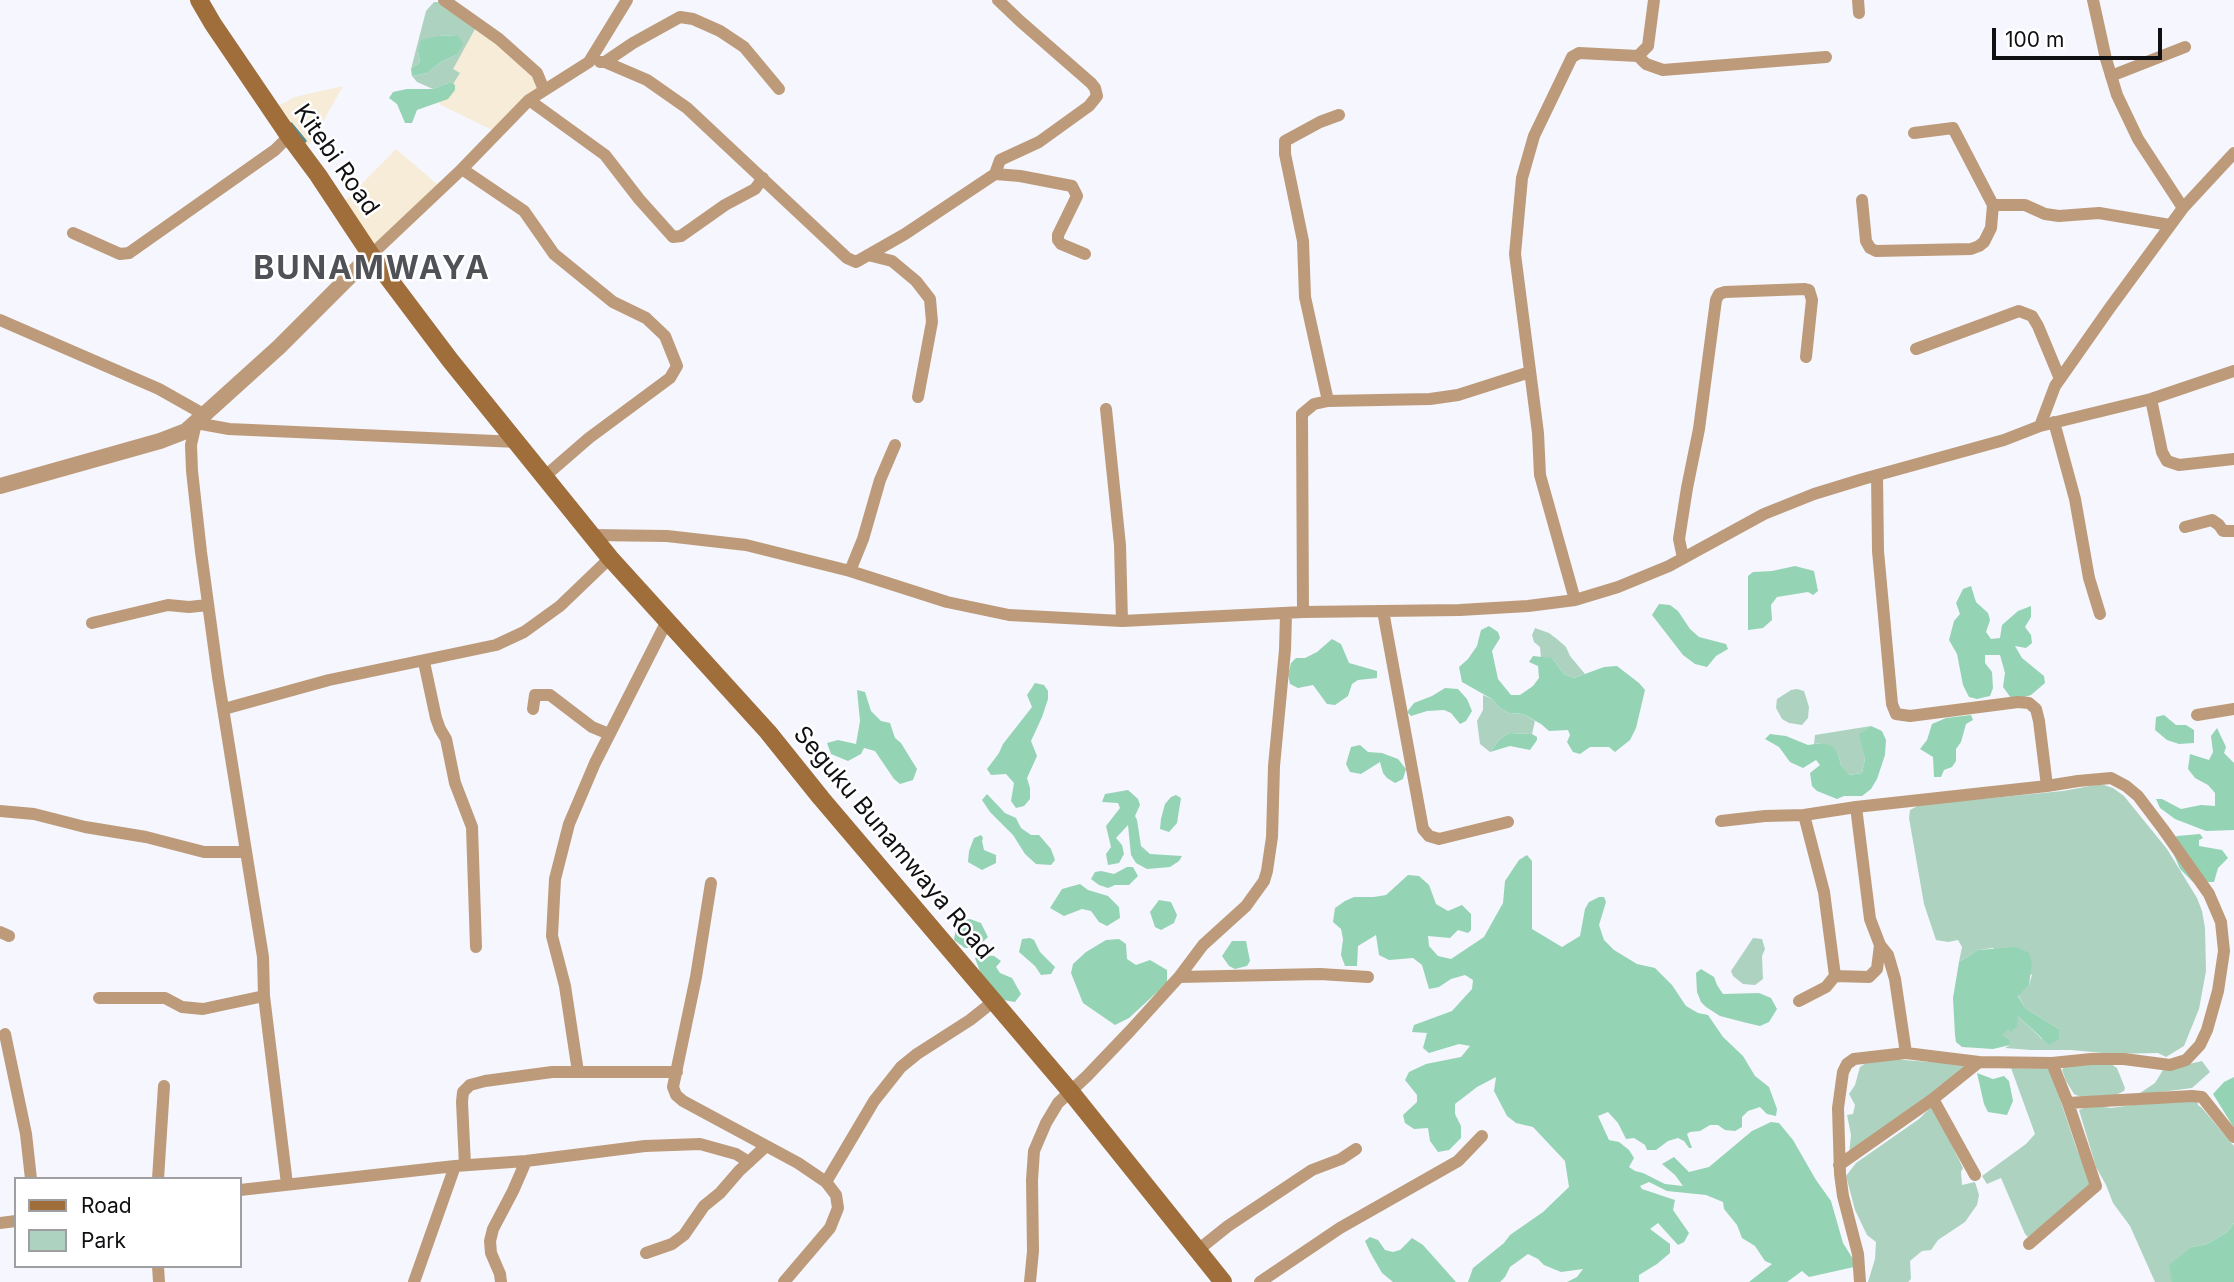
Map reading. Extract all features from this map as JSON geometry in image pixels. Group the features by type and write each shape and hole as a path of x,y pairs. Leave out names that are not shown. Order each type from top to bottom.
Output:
{"main road":[{"name":"Kitebi Road","path":"200,0 213,24 371,255 450,360 517,442"},
{"name":"Seguku Bunamwaya Road","path":"517,442 610,558 768,732 821,799 1070,1091 1223,1282"}],"street":[{"path":"444,0 499,39 537,73 544,90"},
{"path":"0,486 160,441 186,431 279,347 529,100 589,62 627,0"},
{"path":"589,62 604,62 647,80 677,101 848,258 856,262 905,234 995,174 1000,160 1039,142 1089,106 1097,96 1091,83 998,0"},
{"path":"1638,56 1648,46 1654,0"},
{"path":"2093,0 2117,95 2138,139 2183,208"},
{"path":"604,62 680,17 693,19 720,31 744,47 779,89"},
{"path":"2111,76 2185,47"},
{"path":"1575,600 1540,475 1538,433 1515,254 1522,178 1534,136 1575,54 1638,56 1646,64 1663,70 1826,57"},
{"path":"529,100 605,155 673,237 681,236 725,205 755,189 763,178"},
{"path":"1328,401 1305,296 1303,241 1285,141 1339,115"},
{"path":"1863,200 1866,241 1870,248 1877,251 1971,249 1984,242 1991,228 1993,205 1953,128 1914,133"},
{"path":"74,233 120,254 129,253 275,150 289,136"},
{"path":"2040,426 2060,379 2183,208 2234,152"},
{"path":"462,169 524,211 554,254 613,302 646,318 664,336 677,366 670,378 589,438 544,477"},
{"path":"995,174 1072,186 1077,196 1058,240 1061,244 1085,254"},
{"path":"1993,205 2025,205 2045,214 2059,216 2099,213 2170,225"},
{"path":"868,255 892,261 916,281 930,299 932,322 918,397"},
{"path":"1683,558 1679,539 1719,293 1809,290 1812,300 1806,357"},
{"path":"1916,349 2019,311 2032,316 2060,379"},
{"path":"0,320 159,389 201,419 229,429 517,442"},
{"path":"591,535 667,536 746,545 850,571 947,602 1009,615 1122,621 1303,612 1528,606 1575,600 1618,587 1683,558 1765,514 1814,494 2004,440 2054,422 2151,399 2234,371"},
{"path":"1303,612 1302,414 1314,404 1328,401 1458,396 1530,372"},
{"path":"2151,399 2162,452 2167,461 2179,465 2234,459"},
{"path":"1106,409 1120,545 1122,621"},
{"path":"201,419 191,446 192,471 208,605 263,957 264,996 287,1184"},
{"path":"2054,422 2075,499 2089,578 2100,614"},
{"path":"850,571 863,539 880,480 895,445"},
{"path":"1877,475 1878,551 1892,704 1896,714 1910,716 2018,702 2029,703 2036,709 2039,721 2047,786"},
{"path":"2185,527 2212,520 2223,531 2234,531"},
{"path":"224,709 329,681 496,645 524,632 560,606 610,558"},
{"path":"92,623 168,606 208,605"},
{"path":"1383,611 1423,829 1429,836 1439,839 1508,822"},
{"path":"1030,1282 1034,1151 1046,1123 1058,1103 1087,1076 1179,977 1203,945 1246,906 1267,871 1272,837 1274,766 1286,614"},
{"path":"578,1072 565,986 552,936 555,879 569,824 608,734 667,621"},
{"path":"424,662 436,718 446,739 455,783 472,827 476,947"},
{"path":"533,709 535,695 550,695 592,727 608,734"},
{"path":"2197,715 2234,709"},
{"path":"1721,821 1765,816 1804,816 1856,807 2112,778 2138,796 2209,894 2221,922 2224,951 2218,991 2207,1030 2200,1045 2186,1060 2170,1065 2124,1059 2052,1063 1979,1062 1906,1053 1854,1059 1847,1065 1843,1072 1838,1108 1839,1165 1843,1196 1858,1255 1860,1282"},
{"path":"1856,807 1870,919 1880,945 1888,955 1895,979 1906,1053"},
{"path":"0,811 34,814 204,852 245,852"},
{"path":"1799,1001 1826,987 1835,976 1824,892 1804,816"},
{"path":"711,883 696,977 673,1087 676,1095 683,1101 798,1163 826,1182 836,1195 838,1209 830,1228 784,1282"},
{"path":"1835,976 1868,977 1877,969 1880,945"},
{"path":"1179,977 1307,974 1368,977"},
{"path":"99,998 165,998 182,1007 203,1009 264,996"},
{"path":"826,1182 874,1101 901,1067 994,1001"},
{"path":"5,1034 26,1134 31,1177"},
{"path":"1839,1165 1933,1099 1979,1062"},
{"path":"2029,1244 2096,1186 2052,1063"},
{"path":"414,1282 460,1166 463,1092 470,1085 485,1080 552,1072 677,1072"},
{"path":"158,1177 164,1086"},
{"path":"2068,1102 2202,1097 2234,1137"},
{"path":"1933,1099 1975,1175"},
{"path":"1260,1282 1340,1228 1458,1161 1482,1136"},
{"path":"242,1190 645,1146 700,1143 737,1154 748,1162"},
{"path":"646,1253 672,1244 684,1236 704,1206 765,1147"},
{"path":"1198,1250 1228,1226 1312,1170 1340,1159 1356,1149"},
{"path":"500,1282 500,1274 491,1253 492,1229 526,1161"}],"shaded area":[{"path":"476,26 529,70 540,86 494,131 439,104 459,73 452,69"},
{"path":"343,86 306,147 276,107 295,97"},
{"path":"396,149 438,185 378,244 371,244 343,203"}],"green space":[{"path":"434,2 440,2 475,29 453,69 460,73 453,84 451,82 433,89 417,82 412,76 427,73 456,55 458,35 439,36 418,52 420,62 411,69 426,11"},
{"path":"458,35 463,44 456,55 427,73 412,76 411,69 420,62 418,52 421,40"},
{"path":"451,82 455,85 455,90 448,99 417,110 412,123 405,123 397,104 389,98 393,92 433,89"},
{"path":"1795,566 1814,571 1818,591 1813,595 1808,592 1777,597 1771,605 1772,620 1763,628 1748,630 1748,576 1753,572"},
{"path":"1971,586 1976,602 1988,613 1990,620 1986,632 1991,639 2000,638 2002,625 2018,611 2031,606 2031,617 2025,627 2031,635 2032,643 2026,648 2015,646 2022,658 2044,676 2045,683 2031,695 2011,698 2003,687 2005,673 2000,655 1985,655 1985,663 1992,672 1993,688 1990,696 1977,699 1969,697 1963,685 1957,654 1949,640 1954,621 1960,614 1956,603 1963,589"},
{"path":"1659,604 1670,605 1678,611 1699,637 1726,644 1728,649 1716,656 1707,667 1695,664 1683,655 1652,615"},
{"path":"1489,626 1498,632 1500,638 1492,651 1498,679 1511,695 1520,695 1539,678 1538,666 1529,662 1533,656 1552,658 1564,674 1574,678 1604,667 1617,666 1639,683 1645,690 1636,728 1630,740 1615,752 1609,747 1590,747 1580,754 1573,752 1567,742 1570,735 1568,730 1549,731 1523,714 1509,713 1492,699 1462,682 1459,667 1477,646 1481,630"},
{"path":"1535,628 1549,633 1566,647 1585,674 1574,678 1564,674 1552,658 1541,658 1540,647 1534,642 1532,635"},
{"path":"1332,639 1341,644 1349,663 1377,671 1377,678 1358,680 1352,684 1348,696 1335,705 1327,704 1313,685 1298,688 1290,684 1288,675 1291,663 1296,658 1305,658 1317,652"},
{"path":"1035,683 1044,685 1048,691 1048,699 1031,741 1037,756 1027,778 1030,799 1024,806 1016,808 1011,801 1014,783 1006,774 991,775 987,769 1032,707 1027,695"},
{"path":"1445,688 1458,689 1467,699 1472,711 1466,721 1460,724 1451,713 1444,710 1411,716 1407,712 1414,703"},
{"path":"1797,689 1804,691 1809,707 1808,718 1802,725 1782,719 1776,708 1777,699"},
{"path":"857,690 865,692 871,711 881,721 890,723 895,738 917,769 913,780 900,784 875,751 864,748 861,754 848,761 831,754 827,743 838,740 856,744 860,721"},
{"path":"1483,695 1509,713 1523,714 1535,721 1532,734 1509,733 1499,740 1490,752 1480,744 1477,721 1483,710"},
{"path":"1971,715 1973,720 1966,724 1956,749 1956,761 1952,767 1944,770 1941,777 1934,777 1933,757 1920,749 1927,740 1932,724 1946,718"},
{"path":"2164,715 2176,725 2186,725 2194,730 2194,743 2179,744 2167,740 2155,730 2156,717"},
{"path":"1871,726 1860,734 1865,759 1862,773 1848,775 1838,754 1823,743 1814,744 1815,735"},
{"path":"1871,726 1882,731 1886,740 1885,755 1877,779 1871,789 1862,796 1844,796 1837,799 1817,791 1812,786 1810,773 1820,765 1816,760 1803,768 1790,762 1779,747 1765,739 1770,734 1786,736 1808,745 1823,743 1832,746 1849,775 1862,773 1865,759 1859,734"},
{"path":"2217,728 2226,747 2224,753 2234,763 2234,830 2206,831 2175,819 2160,808 2156,799 2162,799 2181,809 2201,805 2215,806 2215,793 2188,769 2190,754 2209,760 2213,752 2211,736"},
{"path":"1509,733 1532,734 1537,740 1530,750 1510,746 1490,752 1499,740"},
{"path":"1360,745 1368,752 1382,753 1398,759 1406,769 1403,779 1395,783 1387,778 1380,762 1361,774 1350,772 1346,764 1351,747"},
{"path":"2101,784 2124,796 2167,849 2197,898 2205,928 2206,971 2199,1009 2184,1046 2166,1057 2158,1053 2113,1054 2005,1048 2010,1045 2001,1035 2018,1016 2042,1039 2059,1029 2025,1008 2018,995 2029,985 2032,975 1993,948 1978,950 1959,962 1962,947 1958,940 1936,940 1924,904 1909,818 1910,810 1919,805 2063,791"},
{"path":"1128,790 1138,799 1140,805 1135,816 1141,846 1150,854 1182,856 1170,867 1147,869 1136,863 1131,855 1128,825 1116,838 1122,845 1124,854 1119,863 1108,865 1106,854 1111,847 1106,826 1120,808 1118,803 1102,802 1105,794"},
{"path":"987,794 1005,813 1016,818 1021,828 1031,835 1039,835 1051,849 1055,860 1051,865 1036,864 1025,854 1013,835 982,800"},
{"path":"1176,795 1181,798 1177,823 1169,832 1160,829 1161,819 1165,804"},
{"path":"2200,834 2203,838 2199,840 2199,846 2222,850 2228,858 2218,868 2214,882 2193,882 2180,869 2169,843 2177,836"},
{"path":"981,835 984,850 996,855 996,863 982,870 968,862 974,838"},
{"path":"1527,855 1532,861 1532,929 1562,947 1580,936 1589,902 1604,897 1606,902 1599,925 1604,940 1614,950 1637,964 1655,968 1672,985 1686,1006 1708,1015 1723,1037 1743,1056 1755,1076 1769,1087 1777,1109 1776,1116 1767,1114 1760,1107 1748,1111 1742,1117 1742,1127 1735,1131 1710,1125 1700,1131 1690,1132 1687,1134 1692,1148 1678,1138 1668,1141 1656,1150 1647,1150 1645,1145 1634,1138 1626,1139 1618,1123 1608,1112 1598,1116 1609,1140 1619,1142 1634,1158 1629,1167 1665,1184 1683,1186 1662,1164 1674,1157 1689,1172 1709,1167 1752,1131 1771,1122 1779,1123 1793,1140 1831,1201 1843,1243 1853,1259 1854,1267 1809,1277 1802,1271 1787,1282 1749,1282 1772,1264 1765,1261 1755,1246 1742,1238 1737,1225 1724,1209 1723,1202 1706,1195 1667,1191 1649,1182 1640,1186 1675,1200 1673,1210 1689,1233 1684,1242 1678,1245 1658,1223 1650,1229 1670,1244 1670,1253 1639,1275 1639,1282 1567,1282 1577,1277 1583,1269 1561,1272 1528,1254 1510,1267 1500,1282 1468,1282 1473,1268 1510,1235 1543,1212 1569,1187 1565,1161 1533,1127 1516,1123 1507,1116 1494,1091 1496,1077 1455,1104 1461,1138 1449,1150 1438,1152 1430,1141 1428,1128 1414,1129 1405,1123 1403,1115 1417,1102 1417,1095 1405,1080 1409,1072 1426,1064 1461,1057 1470,1046 1459,1044 1429,1053 1423,1048 1427,1033 1412,1032 1414,1025 1452,1011 1472,989 1473,980 1465,975 1429,989 1422,965 1413,958 1389,960 1379,955 1376,935 1358,946 1357,966 1345,966 1341,955 1341,929 1333,922 1335,908 1345,901 1354,897 1386,895 1408,875 1419,876 1429,885 1436,904 1448,911 1462,905 1471,914 1471,930 1468,933 1458,930 1450,938 1428,936 1429,946 1438,956 1451,959 1484,937 1503,903 1505,881 1519,860"},
{"path":"1133,867 1138,876 1129,885 1108,888 1091,879 1095,872 1114,874"},
{"path":"1080,884 1088,890 1108,896 1119,907 1120,918 1107,926 1099,922 1091,911 1082,909 1064,916 1050,908 1062,889"},
{"path":"1159,900 1171,902 1177,915 1174,923 1161,930 1155,927 1150,912"},
{"path":"970,919 981,923 988,937 976,948 965,948 954,940 956,928 963,920"},
{"path":"1030,938 1055,967 1051,974 1041,975 1019,952 1022,939"},
{"path":"1753,938 1762,939 1765,949 1762,956 1763,979 1755,985 1743,984 1731,971"},
{"path":"1119,939 1126,944 1127,959 1136,965 1150,960 1167,970 1167,983 1129,1018 1115,1025 1083,1003 1071,973 1073,964 1086,952 1106,940"},
{"path":"1232,941 1246,941 1250,961 1247,966 1235,969 1229,966 1222,956"},
{"path":"2016,947 2029,953 2032,964 2029,985 2018,996 2025,1008 2059,1029 2059,1039 2049,1045 2018,1016 2017,1026 2002,1035 2009,1040 2010,1045 1993,1049 1962,1047 1956,1042 1953,998 1959,962 1978,950"},
{"path":"982,955 994,956 1001,961 996,967 1000,973 1012,978 1021,994 1015,1002 1003,1000 982,977 975,958"},
{"path":"1701,969 1714,977 1723,994 1759,993 1771,998 1777,1009 1769,1022 1760,1026 1747,1023 1720,1016 1706,1007 1697,992 1696,973"},
{"path":"1889,1059 1960,1064 1965,1067 1849,1155 1851,1135 1847,1115 1853,1114 1855,1105 1849,1094 1855,1085 1860,1067 1866,1063"},
{"path":"2202,1061 2210,1072 2192,1088 2137,1095 2155,1083 2163,1070"},
{"path":"2111,1064 2117,1068 2125,1088 2112,1097 2083,1098 2074,1094 2062,1070 2065,1066"},
{"path":"2011,1068 2050,1069 2076,1147 2092,1185 2028,1237 2001,1178 1987,1184 1982,1176 2026,1144 2035,1134"},
{"path":"1977,1073 1993,1079 2004,1076 2009,1081 2013,1101 2007,1115 1988,1112"},
{"path":"2234,1077 2234,1128 2213,1094 2224,1082"},
{"path":"2174,1099 2197,1100 2198,1105 2234,1146 2234,1223 2227,1232 2207,1244 2192,1247 2172,1282 2155,1282 2130,1226 2113,1203 2096,1167 2079,1110 2090,1105 2111,1108"},
{"path":"1930,1108 1934,1108 1963,1168 1962,1185 1975,1182 1979,1195 1977,1205 1965,1222 1938,1240 1931,1250 1922,1251 1910,1261 1911,1279 1908,1282 1868,1282 1875,1259 1876,1242 1867,1235 1855,1210 1846,1176 1856,1163 1919,1119"},
{"path":"2234,1223 2234,1282 2172,1282 2169,1265 2192,1247 2207,1244 2227,1232"},
{"path":"1370,1237 1378,1240 1385,1250 1393,1252 1400,1250 1412,1238 1423,1245 1456,1282 1393,1282 1382,1273 1370,1252 1365,1241"}],"waterway":[{"path":"291,124 305,141"}],"district":[{"name":"BUNAMWAYA","path":"372,269"}]}
